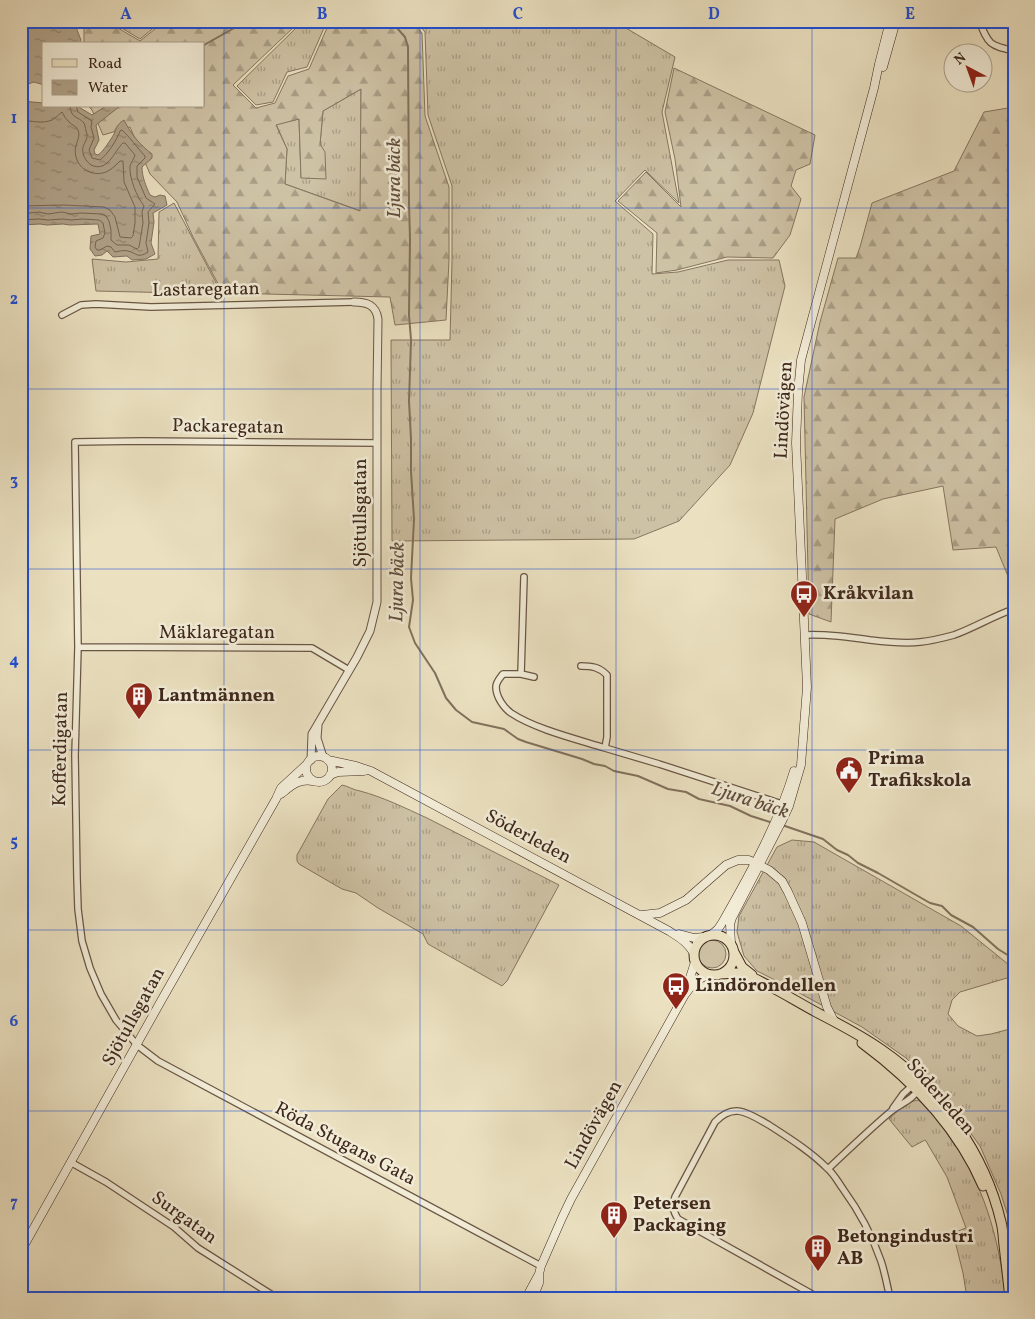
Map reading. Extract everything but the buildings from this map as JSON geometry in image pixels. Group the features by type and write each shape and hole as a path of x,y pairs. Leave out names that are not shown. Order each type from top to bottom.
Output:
{"main road":[{"name":"Lindövägen","path":"732,948 730,924 732,918 757,864 789,806 801,765 807,687 796,443 801,360 874,88 890,21"},
{"name":"Lindövägen","path":"874,88 883,66 896,21"},
{"name":"Lindövägen","path":"778,823 782,804 802,742"},
{"path":"317,757 325,759 331,767 330,775 324,781 315,781 308,776 308,762 317,757"},
{"name":"Söderleden","path":"325,759 371,771 640,915 684,941 689,945 694,957"},
{"name":"Sjötullsgatan","path":"21,1251 281,788 308,762"},
{"name":"Söderleden","path":"330,775 354,770 371,771"},
{"name":"Sjötullsgatan","path":"276,799 293,784 304,780 315,781"},
{"path":"640,915 660,914 686,900 726,866 738,860 745,859 757,864 775,874 782,881 788,892 802,923 827,1007 834,1021"},
{"name":"Lindövägen","path":"707,936 718,929 757,864"},
{"name":"Söderleden","path":"669,931 688,937 707,936"},
{"path":"707,936 722,937 732,948 734,958 727,970 720,974 710,975 698,968 694,957 697,944 707,936"},
{"name":"Söderleden","path":"732,948 742,967 758,980"},
{"name":"Lindövägen","path":"526,1298 571,1199 684,996 691,976 694,957"},
{"name":"Söderleden","path":"720,974 743,974 758,980 865,1038 901,1064 917,1086"},
{"name":"Lindövägen","path":"684,996 697,980 710,975"},
{"name":"Söderleden","path":"822,1015 882,1057 917,1086 935,1097 954,1121 982,1168 1001,1222 1010,1298"},
{"name":"Lindövägen","path":"533,1298 539,1283 540,1270"}],"street":[{"path":"979,21 990,43 1000,48 1014,51 1011,79"},
{"name":"Lastaregatan","path":"62,315 81,305 96,304 150,307 354,302"},
{"name":"Sjötullsgatan","path":"308,762 312,734 370,631 377,602 377,312 367,304 354,302"},
{"name":"Kofferdigatan","path":"80,442 76,442 78,647 75,783 78,909 82,941 100,994 116,1020 137,1045"},
{"name":"Packaregatan","path":"80,442 377,443"},
{"path":"521,674 524,577"},
{"path":"806,635 817,634 905,643 918,642 954,634 1014,609"},
{"name":"Mäklaregatan","path":"78,647 312,648 349,670"},
{"path":"581,666 594,666 607,675 607,737 605,748"},
{"path":"534,677 521,674 503,674 498,680 496,688 501,704 510,712 531,724 782,804"},
{"path":"318,725 318,738 325,759"},
{"name":"Röda Stugans Gata","path":"137,1045 158,1061 540,1270"},
{"path":"828,1169 891,1112 903,1094 917,1086"},
{"path":"819,1298 678,1219 674,1213 675,1197 682,1182 715,1122 722,1115 739,1110 752,1115 804,1148 828,1169 854,1204 868,1228 881,1261 890,1298"},
{"name":"Surgatan","path":"72,1163 106,1182 174,1227 198,1248 278,1298"}],"green space":[{"path":"84,21 106,21 140,41 165,21 297,21 296,25 233,85 256,108 275,103 288,76 309,69 330,21 412,21 422,33 425,116 449,187 449,260 446,320 395,325 390,297 223,293 193,237 177,202 150,174 130,127 103,135 90,108 205,108 205,42 84,42","holes":["361,89 360,211 285,184 287,149 276,125 299,119 301,178 326,179 325,152 320,144 323,111"]},
{"path":"110,21 162,21 140,39"},
{"path":"299,21 327,21 307,67 287,72 273,102 256,105 237,86 298,26"},
{"path":"416,21 614,21 675,57 662,112 679,203 645,170 615,201 653,234 652,274 678,272 728,260 779,260 785,286 753,413 730,465 679,521 634,539 392,541 391,340 450,340 452,186 428,115 425,32"},
{"path":"674,68 815,135 810,164 796,170 791,186 801,199 790,235 773,258 727,257 677,270 656,273 657,233 618,201 646,172 681,207 675,159 665,112"},
{"path":"361,89 361,211 285,184 287,149 276,124 299,119 301,178 320,144 323,111"},
{"path":"1014,107 1014,591 996,547 953,550 943,486 883,499 835,519 831,622 809,614 804,397 820,322 838,258 856,258 872,203 954,171 984,112"},
{"path":"174,203 222,294 96,291 92,259 126,262 158,259 159,212"},
{"path":"342,785 369,793 427,818 559,885 507,981 502,986 428,944 423,934 356,893 342,889 299,864 297,855 328,799"},
{"path":"792,840 814,842 961,926 1014,969 1014,972 1007,978 960,992 952,1000 948,1014 958,1026 977,1036 1010,1029 1014,1030 1014,1235 1001,1194 980,1146 940,1091 906,1058 862,1027 757,971 744,956 737,932 739,916 777,847"},
{"path":"712,940 722,944 726,954 722,964 712,968 702,964 698,954 702,944"},
{"path":"918,1100 930,1110 946,1131 980,1190 994,1231 1006,1298 967,1298 953,1233 966,1228 947,1177 925,1140 912,1147 889,1119 906,1105"}],"water":[{"path":"21,21 78,21 77,30 80,42 42,42 42,84 34,82 28,84 21,83"},
{"path":"21,101 42,103 42,108 80,108 92,115 103,108 117,108 96,125 99,140 94,150 95,154 98,155 100,153 111,139 119,124 124,120 136,139 152,154 152,158 142,167 144,181 150,195 155,197 165,196 167,205 153,213 154,222 151,243 155,254 146,259 132,260 127,256 113,257 107,251 102,255 95,256 90,249 91,236 100,234 98,224 21,225"}],"waterway":[{"name":"Ljura bäck","path":"205,44 236,27 339,28 350,26 355,28 389,25 397,28 405,37 408,47 409,315 411,340 409,401 414,519 411,578 413,600 409,627 415,643 435,673 446,698 456,710 472,722 504,729 526,742 605,766 614,771 638,776 668,789 686,792 699,799 730,806 751,816 773,823"},
{"name":"Ljura bäck","path":"782,825 823,839 858,863 930,903 942,906 951,915 973,927 998,949 1014,959"}],"place":[{"name":"Kråkvilan","path":"804,618"},
{"name":"Lantmännen","path":"139,720"},
{"name":"Prima Trafikskola","path":"849,794"},
{"name":"Lindörondellen","path":"676,1010"},
{"name":"Petersen Packaging","path":"614,1239"},
{"name":"Betongindustri AB","path":"818,1272"}]}
